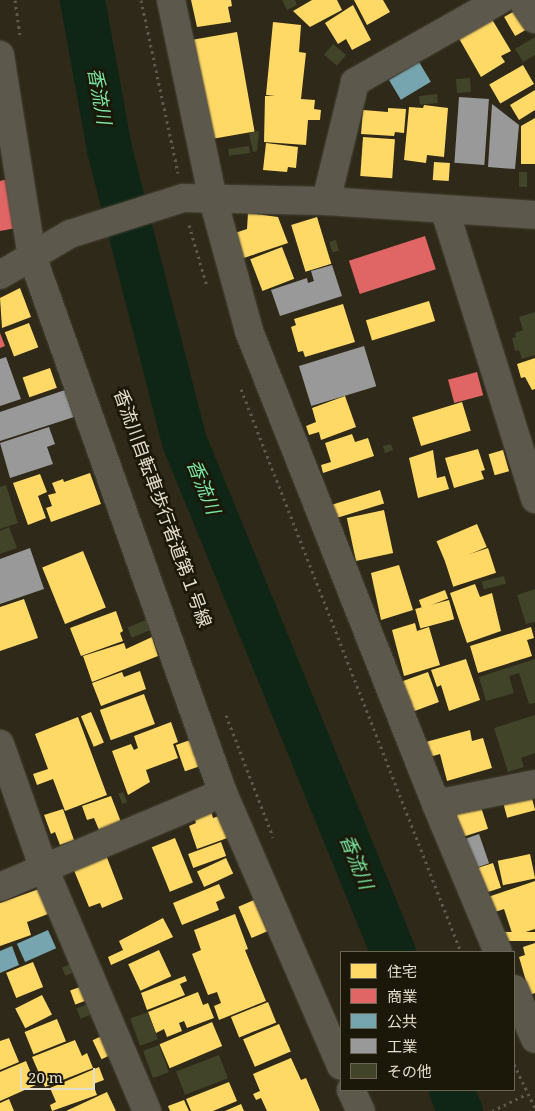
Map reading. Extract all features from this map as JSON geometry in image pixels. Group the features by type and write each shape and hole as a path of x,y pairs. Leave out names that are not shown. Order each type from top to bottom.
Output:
{"street":[{"path":"172,0 213,199 249,331 436,804 498,951"},
{"path":"326,201 354,82 500,0"},
{"path":"522,0 535,19"},
{"path":"11,51 32,256 223,794 340,1064"},
{"path":"0,274 70,234 172,202 213,199 326,201 445,211 535,215"},
{"path":"445,211 535,499"},
{"path":"0,744 43,866 147,1111"},
{"path":"436,804 535,784"},
{"path":"0,887 43,866 223,794"},
{"path":"515,991 535,1039"},
{"path":"351,1091 360,1111"}],"path":[{"path":"11,51 15,0"},
{"path":"224,710 277,846"},
{"path":"515,1066 535,1108"},
{"path":"492,1111 527,1094"}],"building: 住宅":[{"path":"191,0 231,0 232,6 228,7 231,22 197,27"},
{"path":"312,0 337,0 342,10 310,27 293,11"},
{"path":"354,0 383,0 390,12 367,25"},
{"path":"353,5 371,40 352,50 346,39 338,44 325,23"},
{"path":"518,9 529,28 515,36 504,17"},
{"path":"490,16 511,51 501,56 505,62 481,77 457,35"},
{"path":"273,22 301,25 299,52 306,53 301,99 315,100 314,109 321,110 320,120 308,120 306,145 264,142 265,96 275,96 266,95"},
{"path":"237,32 255,131 210,139 193,40"},
{"path":"523,65 534,84 500,104 489,84"},
{"path":"535,90 535,110 519,120 510,105"},
{"path":"424,105 448,108 444,157 427,155 426,163 404,160 409,107 423,108"},
{"path":"388,108 406,109 404,133 395,132 394,136 361,134 363,110 388,112"},
{"path":"535,118 535,164 521,164 521,126"},
{"path":"363,137 395,139 392,178 360,176"},
{"path":"266,143 298,147 296,168 288,167 287,172 263,170"},
{"path":"434,162 450,163 449,181 433,180"},
{"path":"248,213 278,217 288,243 241,259 232,234 247,229"},
{"path":"317,217 331,264 306,272 291,225"},
{"path":"282,247 294,279 262,291 250,259"},
{"path":"20,288 31,317 2,328 0,298"},
{"path":"429,301 435,321 372,340 366,320"},
{"path":"343,304 355,342 305,357 303,351 298,352 291,327 296,325 294,319"},
{"path":"29,323 38,347 14,357 5,332"},
{"path":"535,358 535,389 532,390 525,377 521,378 517,364"},
{"path":"50,368 57,388 29,397 23,377"},
{"path":"345,396 356,427 321,440 319,432 309,435 306,426 316,422 312,408"},
{"path":"462,402 471,431 421,446 412,417"},
{"path":"352,434 355,442 368,438 374,456 323,473 321,465 331,462 325,443"},
{"path":"478,449 485,470 481,471 484,479 454,488 445,458"},
{"path":"433,450 437,478 445,476 449,489 418,498 409,458"},
{"path":"503,450 509,471 495,475 489,454"},
{"path":"90,473 101,504 51,522 46,508 52,506 48,495 56,493 52,483 63,479 64,482"},
{"path":"40,474 47,492 38,496 46,518 28,525 13,483"},
{"path":"380,490 384,503 333,519 329,505"},
{"path":"384,510 393,553 356,561 347,518"},
{"path":"477,524 487,547 446,564 436,541"},
{"path":"488,548 496,573 453,587 445,562"},
{"path":"83,551 106,608 65,624 42,567"},
{"path":"399,565 413,610 381,620 371,573"},
{"path":"475,584 480,597 492,593 501,631 467,643 450,593"},
{"path":"445,590 448,598 422,608 419,600"},
{"path":"24,599 38,638 0,651 0,607"},
{"path":"449,600 454,619 420,628 415,609"},
{"path":"116,611 123,631 120,633 123,641 81,656 70,628"},
{"path":"415,623 417,631 429,627 440,665 404,676 392,630"},
{"path":"531,627 534,638 527,640 532,656 478,673 470,646"},
{"path":"152,637 158,656 92,682 83,656 124,643 126,649"},
{"path":"466,659 480,700 449,711 441,685 437,687 431,670"},
{"path":"140,671 146,689 101,706 92,683 122,672 124,677"},
{"path":"428,672 439,702 413,712 402,682"},
{"path":"144,694 155,724 111,740 100,710"},
{"path":"91,712 104,742 94,747 81,716"},
{"path":"78,717 107,795 65,811 53,779 37,785 33,774 48,769 35,734"},
{"path":"171,722 178,742 173,744 178,758 146,770 150,782 128,795 112,751 131,744 134,750 138,748 134,736"},
{"path":"470,730 472,741 483,738 492,768 447,781 440,754 426,758 422,743"},
{"path":"190,740 199,766 185,771 176,745"},
{"path":"530,791 535,810 507,818 502,799"},
{"path":"111,796 121,822 99,830 94,818 87,820 82,806"},
{"path":"480,804 488,829 463,837 455,812"},
{"path":"63,809 74,840 60,845 55,832 51,834 44,815"},
{"path":"211,811 213,818 222,815 230,837 197,849 189,826 196,823 194,817"},
{"path":"175,838 193,883 170,892 152,847"},
{"path":"221,842 226,856 193,868 188,854"},
{"path":"530,854 535,878 503,885 498,861"},
{"path":"106,855 123,899 102,908 100,903 89,907 73,868"},
{"path":"226,858 233,873 204,887 197,872"},
{"path":"493,863 501,888 485,893 477,868"},
{"path":"535,881 535,929 513,936 504,909 489,914 485,898"},
{"path":"219,884 225,898 216,902 219,910 182,925 173,903"},
{"path":"39,889 48,914 27,922 31,935 0,946 0,903"},
{"path":"254,900 267,931 252,938 238,907"},
{"path":"235,914 248,949 245,950 266,1001 219,1020 214,1006 221,1003 217,992 208,995 192,954 201,950 194,930"},
{"path":"163,918 173,937 111,965 108,957 123,950 119,941"},
{"path":"501,932 535,932 535,941 501,941"},
{"path":"535,943 535,993 530,995 519,957 525,955 523,947"},
{"path":"159,950 171,976 140,991 128,964"},
{"path":"33,962 43,987 16,998 6,973"},
{"path":"185,976 187,981 180,984 185,995 147,1010 141,993"},
{"path":"88,984 93,998 75,1005 70,990"},
{"path":"198,992 203,1005 208,1003 214,1018 187,1028 184,1021 179,1023 182,1031 167,1037 164,1029 156,1033 148,1012"},
{"path":"42,995 52,1015 25,1028 15,1009"},
{"path":"268,1002 276,1022 239,1037 231,1017"},
{"path":"57,1019 66,1041 34,1054 25,1032"},
{"path":"212,1022 222,1046 170,1068 160,1044"},
{"path":"279,1024 291,1052 255,1067 243,1039"},
{"path":"108,1033 117,1052 101,1059 93,1040"},
{"path":"9,1038 19,1062 0,1070 0,1041"},
{"path":"75,1040 82,1056 87,1053 93,1068 45,1087 32,1057"},
{"path":"291,1058 301,1080 306,1078 320,1111 267,1111 261,1098 256,1100 253,1094 260,1091 253,1074"},
{"path":"26,1061 36,1085 0,1101 0,1072"},
{"path":"99,1067 104,1080 93,1084 97,1095 52,1111 50,1105 56,1102 50,1088"},
{"path":"229,1082 237,1101 213,1111 191,1111 186,1099"},
{"path":"107,1092 116,1111 66,1111"},
{"path":"9,1099 14,1111 0,1111 0,1103"},
{"path":"184,1100 189,1111 170,1111 168,1106"},
{"path":"241,1104 244,1111 225,1111"}],"building: 商業":[{"path":"7,179 16,228 0,231 0,181"},
{"path":"425,236 436,269 360,294 349,261"},
{"path":"0,333 5,346 0,348"},
{"path":"477,372 483,395 454,403 448,380"}],"building: 公共":[{"path":"419,62 431,82 401,100 389,80"},
{"path":"48,930 56,948 25,962 17,944"},
{"path":"12,946 19,965 0,973 0,951"}],"building: 工業":[{"path":"459,97 489,99 484,165 454,163"},
{"path":"492,104 519,125 515,169 488,167"},
{"path":"332,265 342,296 280,316 271,290 307,278 308,283 314,281 311,271"},
{"path":"364,346 376,386 311,406 299,366"},
{"path":"6,357 21,399 0,406 0,359"},
{"path":"65,390 74,417 0,441 0,412"},
{"path":"49,427 55,444 47,447 53,464 10,478 0,443"},
{"path":"30,548 44,589 0,604 0,559"},
{"path":"479,834 489,863 475,868 465,839"}],"building: その他":[{"path":"282,0 295,0 297,5 287,10"},
{"path":"535,37 535,55 523,62 515,49"},
{"path":"333,44 346,55 337,66 324,55"},
{"path":"470,78 471,92 457,93 456,79"},
{"path":"437,94 438,103 420,105 419,96"},
{"path":"259,131 257,151 253,152 249,133"},
{"path":"249,146 250,153 229,156 228,149"},
{"path":"519,172 527,172 527,187 519,187"},
{"path":"336,240 339,251 332,252 329,242"},
{"path":"535,312 535,355 522,359 519,350 515,351 512,338 516,337 515,333 523,330 519,317"},
{"path":"391,444 393,450 385,453 383,446"},
{"path":"6,485 18,523 0,529 0,487"},
{"path":"9,527 17,548 0,554 0,531"},
{"path":"504,576 506,584 484,589 482,582"},
{"path":"535,589 535,622 526,624 517,595"},
{"path":"146,620 150,630 132,638 127,627"},
{"path":"535,659 535,703 529,704 519,673 509,676 514,693 486,701 479,677"},
{"path":"535,715 535,753 521,758 524,767 508,772 494,728"},
{"path":"123,792 127,802 122,804 118,794"},
{"path":"76,962 79,970 65,976 62,967"},
{"path":"95,1001 99,1011 81,1019 76,1008"},
{"path":"148,1012 158,1039 140,1046 130,1018"},
{"path":"159,1045 169,1072 153,1078 143,1051"},
{"path":"219,1055 228,1078 185,1095 176,1071"}],"waterway":[{"name":"香流川","path":"82,0 109,149 184,441 393,951"},
{"name":"香流川","path":"451,1091 460,1111"}]}
